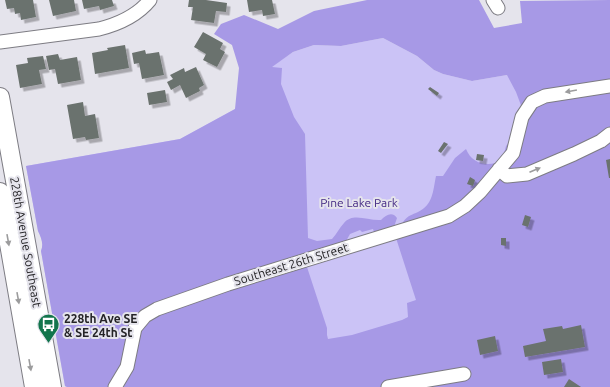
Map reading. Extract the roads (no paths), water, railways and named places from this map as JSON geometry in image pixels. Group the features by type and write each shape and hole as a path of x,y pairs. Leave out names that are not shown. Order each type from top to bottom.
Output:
{"main road":[{"name":"228th Avenue Southeast","path":"0,97 6,169 52,387"},
{"name":"228th Avenue Southeast","path":"0,192 34,387"}],"street":[{"path":"0,42 100,29 111,26 134,15 150,0"},
{"name":"Southeast 26th Street","path":"115,387 127,367 135,328 145,316 157,309 228,284 449,216 465,206 480,192 513,153 522,117 532,102 545,96 610,86"},
{"path":"499,169 507,176 527,174 601,141 610,134"},
{"path":"388,387 464,374"}],"place":[{"name":"228th Ave SE & SE 24th St","path":"48,344"}],"park label":[{"name":"Pine Lake Park","path":"359,202"}]}
